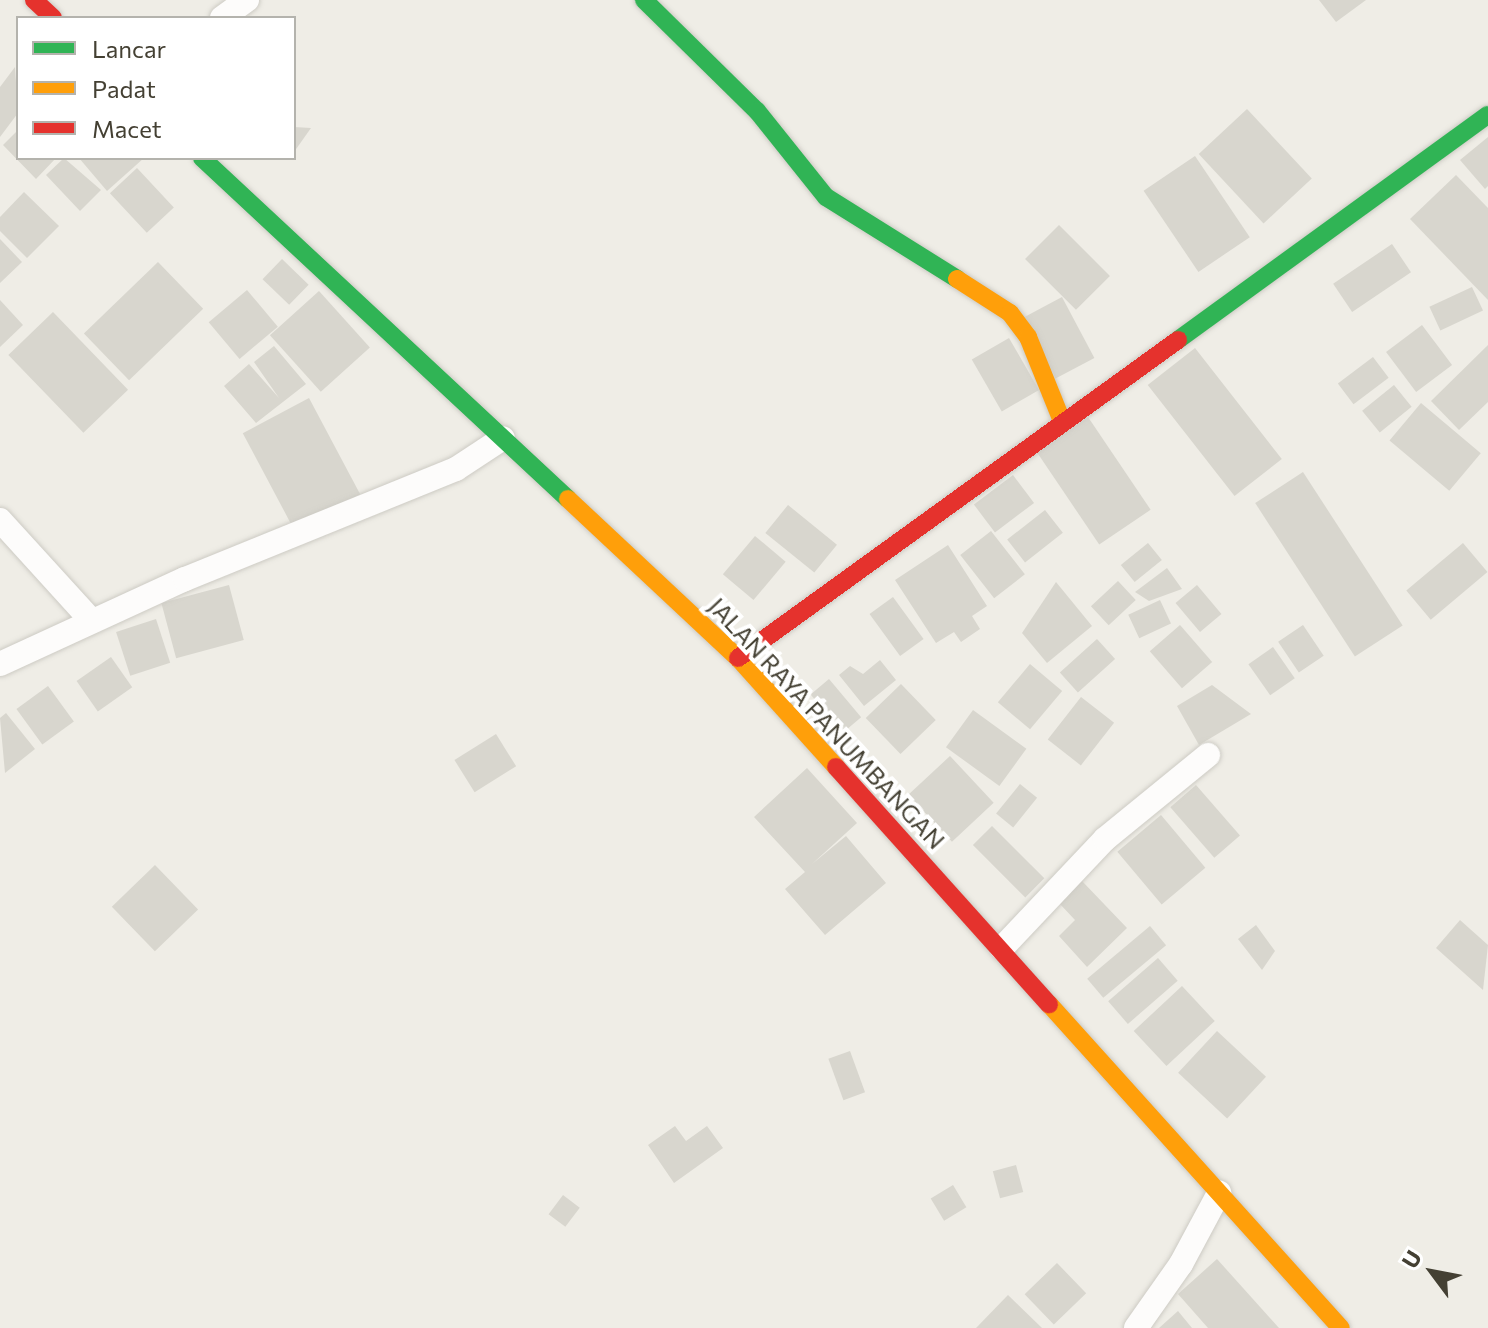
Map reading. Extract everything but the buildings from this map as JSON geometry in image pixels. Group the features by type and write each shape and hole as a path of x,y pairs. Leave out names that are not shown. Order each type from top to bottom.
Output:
{"main road":[{"path":"34,0 51,16"},
{"path":"644,0 757,111 836,206 1010,313 1028,337 1062,421"},
{"path":"738,658 1488,115"},
{"name":"JALAN RAYA PANUMBANGAN","path":"204,160 738,658 1341,1328"}],"street":[{"path":"225,16 247,0"},
{"path":"0,664 91,620 415,487 503,438"},
{"path":"0,520 91,620"},
{"path":"1002,948 1105,839 1208,755"},
{"path":"1136,1328 1181,1264 1219,1193"}],"traffic: fast":[{"path":"644,0 757,111 826,197 957,279"},
{"path":"1178,340 1488,115"},
{"path":"204,160 568,499"}],"traffic: slow":[{"path":"957,279 1010,313 1028,337 1062,421"},
{"path":"568,499 738,658 836,767"},
{"path":"1049,1004 1341,1328"}],"traffic: jam":[{"path":"34,0 51,16"},
{"path":"738,658 1178,340"},
{"path":"836,767 1049,1004"}]}
